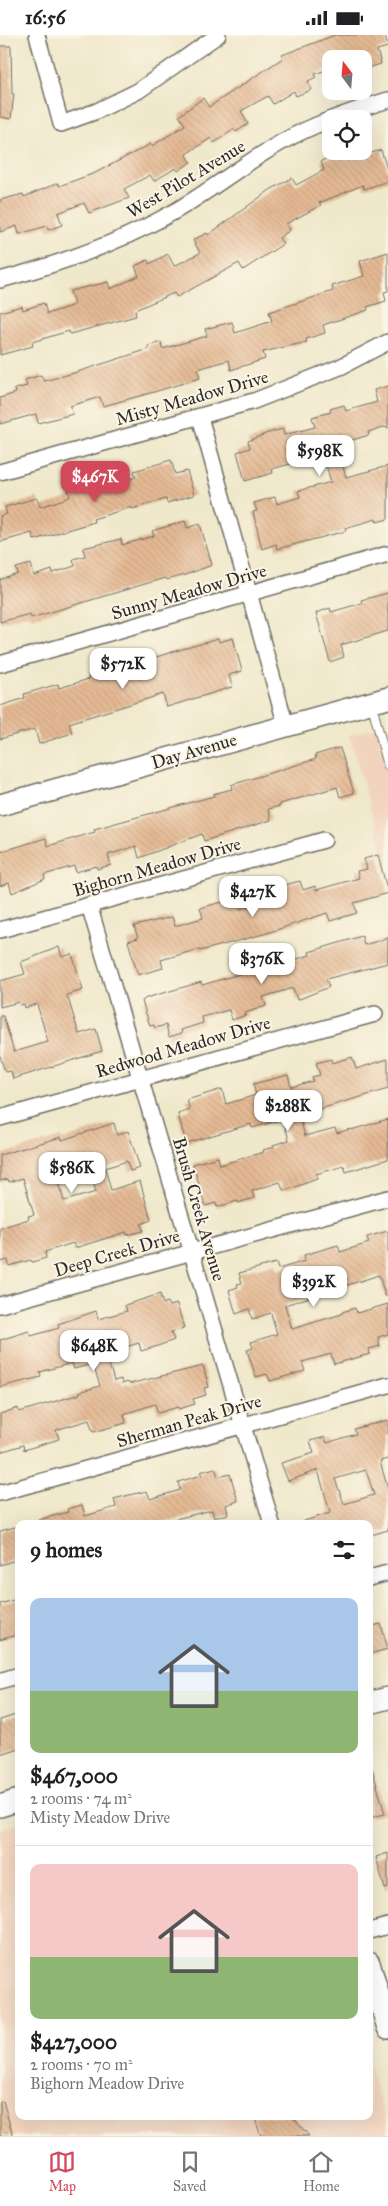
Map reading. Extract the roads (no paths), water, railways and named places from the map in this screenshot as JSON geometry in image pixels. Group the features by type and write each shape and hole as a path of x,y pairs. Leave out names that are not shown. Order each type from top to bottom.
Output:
{"street":[{"path":"37,35 61,124 97,111 138,91 218,35"},
{"name":"West Pilot Avenue","path":"0,280 80,256 125,237 212,190 294,135 325,121 388,100"},
{"name":"Misty Meadow Drive","path":"0,472 200,417 298,386 388,342"},
{"path":"200,417 286,726"},
{"name":"Sunny Meadow Drive","path":"0,664 249,595 388,554"},
{"name":"Day Avenue","path":"0,805 380,700"},
{"name":"Bighorn Meadow Drive","path":"0,930 324,840"},
{"name":"Brush Creek Avenue","path":"89,905 271,1520"},
{"name":"Redwood Meadow Drive","path":"0,1118 375,1013"},
{"name":"Deep Creek Drive","path":"0,1305 388,1198"},
{"name":"Sherman Peak Drive","path":"0,1493 388,1385"},
{"path":"373,1577 388,1573"},
{"path":"0,1681 15,1676"},
{"path":"373,1702 388,1698"},
{"path":"0,1805 15,1801"},
{"path":"373,1930 388,1925"},
{"path":"373,1977 388,2028"}],"lane":[{"path":"380,700 388,766"}]}
